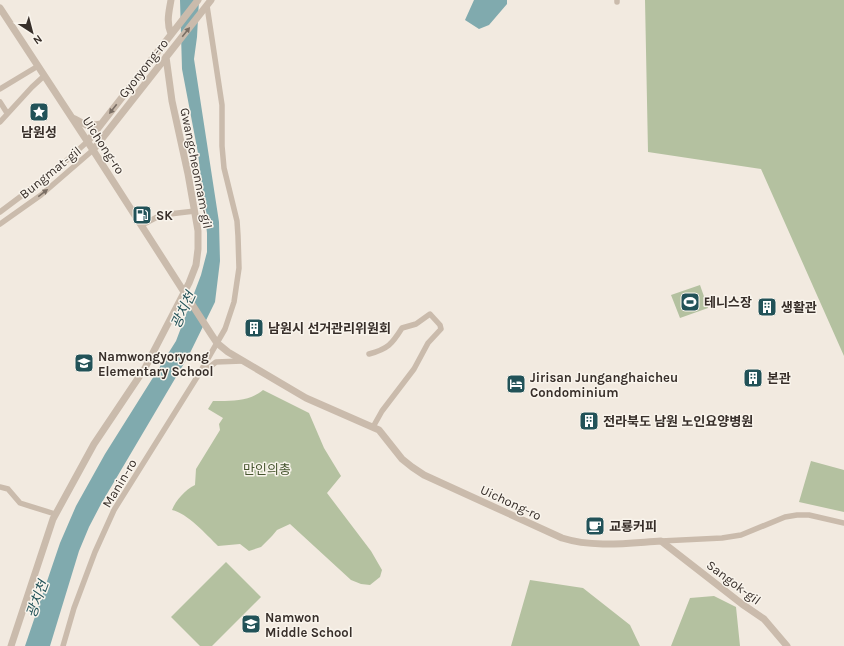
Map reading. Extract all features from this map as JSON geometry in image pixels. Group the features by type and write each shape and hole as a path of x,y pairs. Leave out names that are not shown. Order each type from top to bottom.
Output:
{"street":[{"path":"171,0 168,26 171,34"},
{"name":"Gyoryong-ro","path":"88,141 198,0"},
{"name":"Gyoryong-ro","path":"93,150 209,3"},
{"name":"Manin-ro","path":"63,646 74,608 95,552 114,510 199,374 228,322 232,310 237,286 239,251 237,221 224,168 222,146 222,105 209,3"},
{"name":"Uichong-ro","path":"0,8 70,116 88,141 217,342 242,361 306,398 379,430 394,451 412,468 434,480 562,538 576,542 592,544 722,538 740,535 785,517 797,515 809,515 844,523"},
{"name":"Gwangcheonnam-gil","path":"12,646 55,514 94,444 145,368 185,294 196,265 198,231 188,174 172,101 166,57"},
{"path":"0,89 38,66"},
{"path":"0,122 44,76"},
{"path":"0,102 7,113"},
{"path":"70,116 88,126 102,124"},
{"name":"Bungmat-gil","path":"0,212 56,170 88,141"},
{"name":"Bungmat-gil","path":"0,224 41,195 93,150"},
{"path":"142,225 161,215 195,211"},
{"path":"369,354 382,351 393,341 402,328 416,324 430,314 440,325 441,330 428,343 414,369 382,411 373,428"},
{"path":"199,374 216,362 242,361"},
{"path":"0,487 8,489 20,503 55,514"},
{"name":"Sangok-gil","path":"661,541 764,620 787,646"}],"green space":[{"path":"645,0 844,0 844,356 761,169 648,152"},
{"name":"테니스장","path":"700,285 708,308 680,318 671,295"},
{"name":"만인의총","path":"263,390 309,413 324,448 341,476 327,493 371,551 382,570 380,577 370,585 361,584 351,580 290,524 277,530 261,547 249,551 240,544 218,546 184,515 172,510 181,496 195,485 196,469 220,430 219,424 223,418 208,409 213,401 233,401 246,399"},
{"path":"811,461 844,470 844,512 799,502"},
{"path":"226,562 261,597 212,646 200,646 171,617"},
{"path":"530,580 583,588 630,625 640,646 511,646"},
{"path":"714,596 736,607 740,646 671,646 690,598"}],"water":[{"path":"180,0 199,0 194,59 219,222 220,261 215,302 189,355 89,527 79,551 50,646 25,646 60,543 76,506 105,454 176,341 201,275 207,252 207,233 198,153 182,69"},
{"path":"474,0 507,0 507,4 489,25 479,29 465,20"}],"place":[{"name":"남원성","path":"39,112"},
{"name":"SK","path":"142,215"},
{"name":"테니스장","path":"690,302"},
{"name":"생활관","path":"767,307"},
{"name":"남원시 선거관리위원회","path":"254,328"},
{"name":"Namwongyoryong Elementary School","path":"84,363"},
{"name":"본관","path":"753,378"},
{"name":"Jirisan Junganghaicheu Condominium","path":"516,384"},
{"name":"전라북도 남원 노인요양병원","path":"589,421"},
{"name":"교룡커피","path":"595,526"},
{"name":"Namwon Middle School","path":"251,624"}],"water label":[{"name":"광치천","path":"183,310"},
{"name":"광치천","path":"37,599"}]}
